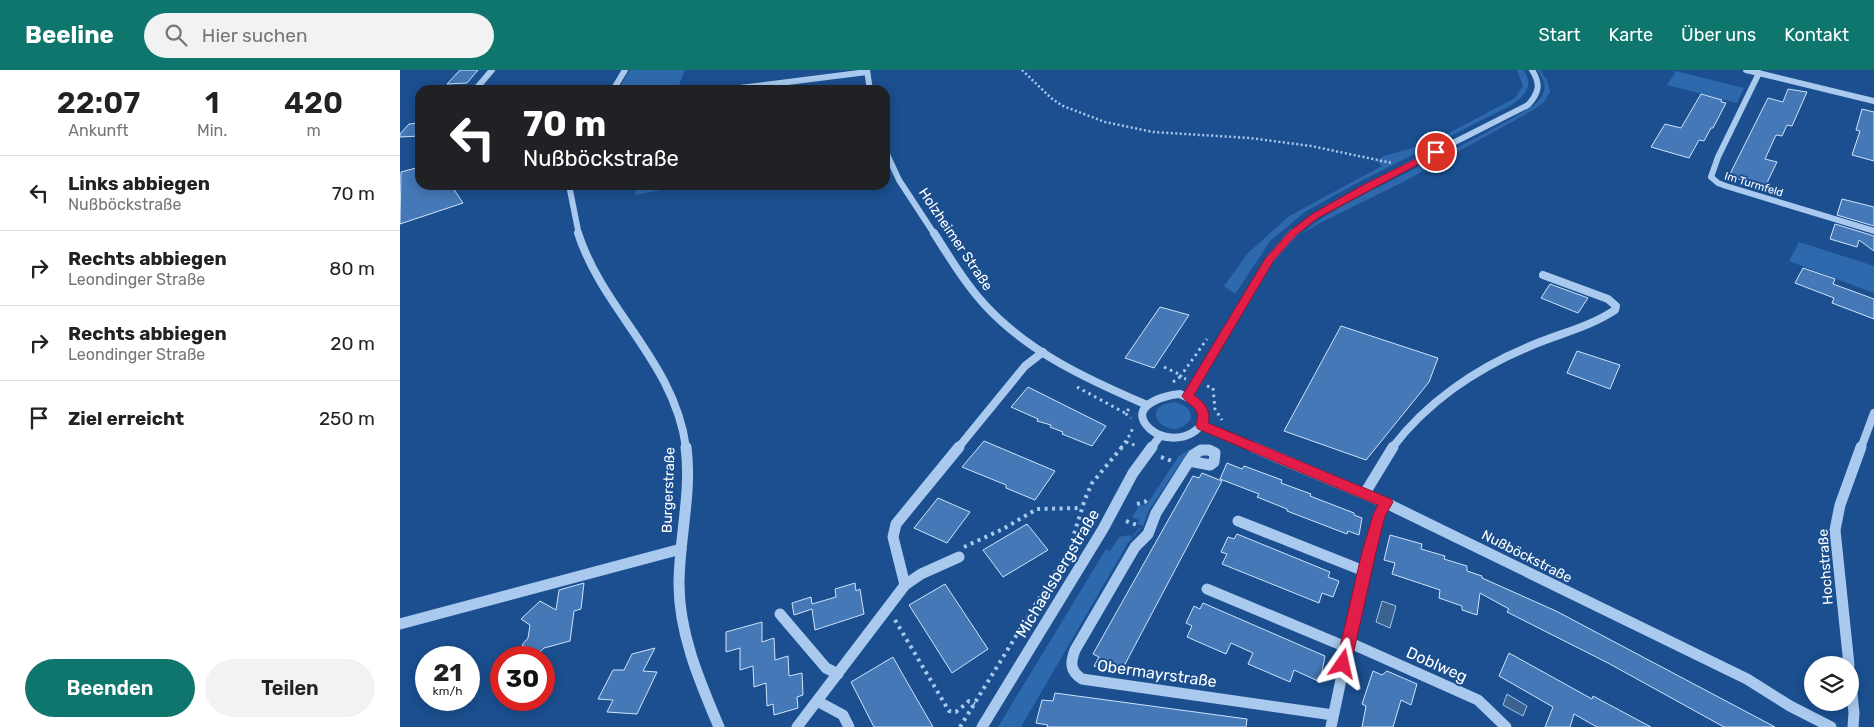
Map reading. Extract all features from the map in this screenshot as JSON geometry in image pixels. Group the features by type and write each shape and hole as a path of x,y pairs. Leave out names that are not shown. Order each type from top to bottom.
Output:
{"street":[{"path":"480,85 492,70"},
{"path":"616,85 626,70"},
{"path":"1188,396 1270,259 1281,245 1315,216 1528,105 1535,98 1539,88 1538,78 1532,70"},
{"path":"1746,70 1874,101"},
{"path":"762,85 867,71 869,85"},
{"name":"Im Turmfeld","path":"1759,73 1716,161 1711,177 1726,186 1874,231"},
{"name":"Holzheimer Straße","path":"890,160 901,183 972,291 1005,324 1043,352 1080,374 1147,405"},
{"name":"Burgerstraße","path":"569,190 571,206 587,257 624,312 664,382 678,412 686,448 686,480 679,586 686,638 694,665 719,727"},
{"path":"1365,493 1386,456 1411,426 1440,400 1491,365 1526,347 1597,320 1615,310 1616,306 1608,299 1543,275"},
{"path":"905,585 893,537 896,524 1025,366 1043,352"},
{"path":"1180,394 1188,396 1200,405 1204,416 1202,426 1193,434 1185,437 1167,438 1154,432 1145,422 1144,411 1147,405 1156,398 1164,395 1180,394"},
{"name":"Hochstraße","path":"1848,656 1835,530 1840,505 1870,438 1874,413"},
{"name":"Nußböckstraße","path":"1202,426 1386,502 1747,679 1790,706 1831,727"},
{"name":"Michaelsbergstraße","path":"982,727 1104,529 1133,473 1160,436"},
{"name":"Obermayrstraße","path":"1189,461 1156,513 1148,534 1135,547 1075,650 1071,658 1070,667 1074,674 1082,679 1334,715"},
{"path":"1331,727 1364,571 1379,515 1386,502"},
{"path":"1238,522 1364,571"},
{"path":"400,624 681,549"},
{"path":"797,727 905,585 921,574 959,557"},
{"path":"1207,589 1347,645"},
{"path":"780,614 826,668 838,674"},
{"name":"Doblweg","path":"1347,645 1478,700 1506,727"},
{"path":"817,700 844,716 849,727"},
{"path":"1853,727 1854,711"}],"path":[{"path":"1022,70 1051,98 1063,106 1080,114 1106,122 1153,132 1250,138 1311,146 1373,157 1404,168"},
{"path":"1164,367 1181,376"},
{"path":"1167,385 1180,377 1213,388 1216,414 1228,424"},
{"path":"960,727 1070,550 1082,508 1092,483 1132,432 1132,420 1125,413 1136,401"},
{"path":"1167,470 1177,455"},
{"path":"1137,504 1145,502 1151,494"},
{"path":"959,557 964,546 1003,529 1037,509 1082,508"},
{"path":"893,618 949,711 956,712 969,701 975,704"}],"shaded area":[{"path":"630,70 685,70 679,85 621,85"},
{"path":"1517,70 1523,70 1527,76 1528,87 1523,96 1513,104 1355,184 1305,212 1271,240 1235,294 1224,286 1248,253 1289,216 1382,166 1377,161 1384,156 1430,143 1515,98 1523,86"},
{"path":"1537,70 1540,70 1547,80 1550,92 1543,103 1533,110 1403,182 1301,234 1343,206 1478,137 1532,107 1540,99 1544,90 1543,80"},
{"path":"1676,71 1744,88 1737,103 1667,85"},
{"path":"636,190 661,190 635,195"},
{"path":"1799,242 1874,266 1874,293 1789,261"},
{"path":"1174,402 1186,407 1190,412 1191,418 1184,426 1175,429 1160,423 1156,417 1157,411 1162,405"},
{"path":"1190,449 1149,510 1143,526 1137,524 1139,520 1132,517 1139,506 1147,504 1179,456"},
{"path":"1141,528 1128,543 1021,727 998,727 1106,549 1110,551 1119,537 1129,535 1132,537"},
{"path":"1382,601 1396,606 1390,628 1376,622"},
{"path":"1507,694 1527,706 1523,716 1503,705"}],"building":[{"path":"460,70 478,70 467,83 447,84"},
{"path":"1788,89 1807,92 1792,126 1787,125 1782,136 1776,135 1765,159 1777,162 1765,187 1729,176 1768,98 1783,102"},
{"path":"1701,94 1726,103 1713,128 1711,128 1704,141 1699,140 1689,158 1651,147 1665,124 1681,128"},
{"path":"1862,109 1874,112 1874,161 1852,155 1860,131 1856,130"},
{"path":"415,123 415,136 400,137 400,134 409,124"},
{"path":"415,168 415,190 454,190 463,203 400,224 401,172"},
{"path":"1842,199 1874,207 1874,226 1837,215"},
{"path":"1835,224 1874,236 1874,251 1859,240 1857,247 1830,239"},
{"path":"1803,268 1835,279 1833,284 1874,299 1874,319 1832,303 1834,298 1795,283"},
{"path":"1550,284 1588,298 1578,313 1541,298"},
{"path":"1160,307 1189,315 1154,368 1125,358"},
{"path":"1341,326 1438,358 1429,382 1366,460 1284,431"},
{"path":"1577,351 1620,365 1610,389 1567,373"},
{"path":"1028,387 1106,426 1092,446 1062,434 1063,432 1050,427 1051,425 1037,421 1038,419 1011,407"},
{"path":"984,441 1055,471 1035,500 1006,488 1006,485 962,467"},
{"path":"1227,463 1242,469 1244,466 1282,480 1281,483 1354,513 1354,515 1362,518 1359,535 1348,531 1347,534 1287,511 1287,509 1257,497 1259,494 1220,479"},
{"path":"1202,473 1222,481 1123,668 1117,665 1113,674 1094,666 1099,657 1093,654 1193,476 1199,478"},
{"path":"938,498 970,512 947,543 914,528"},
{"path":"1027,524 1048,550 1003,577 983,550"},
{"path":"1237,534 1330,572 1328,577 1339,581 1333,597 1322,593 1319,603 1222,564 1227,554 1221,552 1228,537 1234,539"},
{"path":"1390,535 1422,544 1421,549 1445,556 1444,559 1467,566 1467,571 1482,576 1482,578 1556,611 1775,727 1724,727 1608,663 1507,612 1509,609 1480,593 1477,615 1462,610 1462,606 1439,598 1440,590 1392,574 1395,563 1384,560"},
{"path":"584,583 581,609 574,611 570,641 551,646 522,645 528,638 530,625 521,619 540,601 556,610 559,590"},
{"path":"855,583 856,591 860,589 864,614 815,630 812,609 794,615 792,603 811,597 812,604 836,597 835,589"},
{"path":"945,584 988,649 952,673 909,605"},
{"path":"1203,603 1325,656 1320,682 1294,670 1290,682 1248,664 1253,653 1231,643 1226,654 1187,637 1192,626 1186,623 1194,606 1200,609"},
{"path":"762,622 762,642 774,638 775,660 788,656 789,676 802,673 803,695 797,697 798,708 774,715 773,704 767,706 766,683 754,687 753,666 740,670 740,648 726,652 726,632"},
{"path":"655,648 643,671 657,672 637,714 607,712 613,700 598,699 613,670 624,670 632,654"},
{"path":"1509,653 1592,699 1593,696 1651,727 1597,727 1574,714 1570,727 1545,727 1553,707 1499,676"},
{"path":"893,657 933,727 874,727 851,682"},
{"path":"1373,671 1382,675 1387,671 1417,684 1411,705 1401,700 1393,727 1362,727 1366,706 1362,704"},
{"path":"1055,693 1247,719 1246,727 1047,727 1048,725 1036,723 1042,700 1053,701"}],"route":[{"path":"1343,664 1369,552 1379,515 1386,502 1313,470 1202,426 1204,421 1203,410 1195,400 1188,396 1270,259 1293,233 1315,216 1366,187 1436,152"}]}
